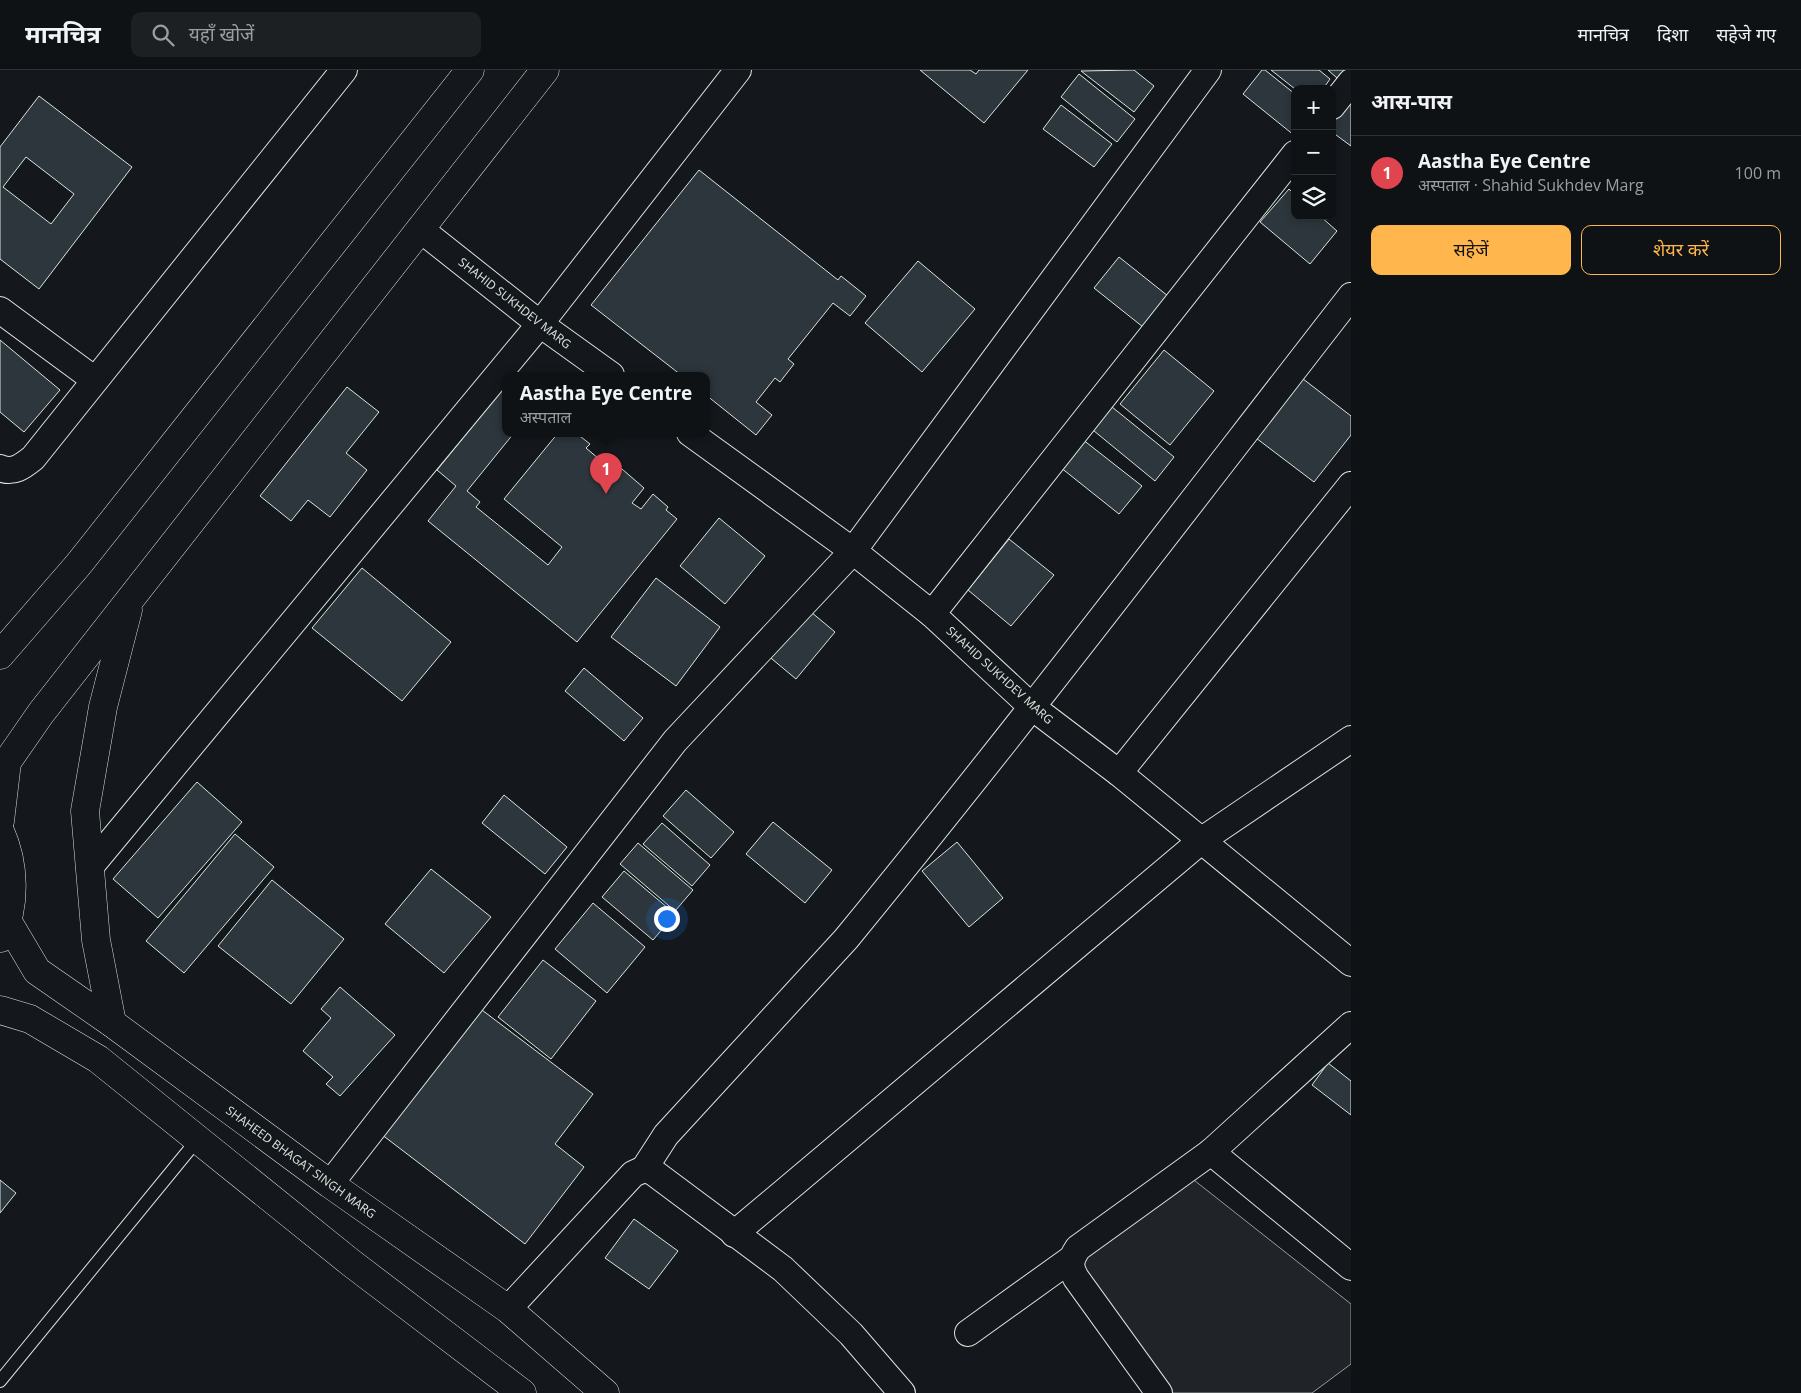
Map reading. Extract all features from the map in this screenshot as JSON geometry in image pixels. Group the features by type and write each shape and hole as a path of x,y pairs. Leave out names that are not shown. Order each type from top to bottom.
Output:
{"street":[{"path":"0,468 5,471 18,469 33,458 344,70"},
{"path":"0,655 78,565 470,70"},
{"path":"0,821 8,762 41,712 545,70"},
{"path":"90,867 540,324 738,70"},
{"path":"330,1184 675,741 853,551 1208,70"},
{"path":"1336,101 1351,82"},
{"path":"932,614 1291,159"},
{"name":"SHAHID SUKHDEV MARG","path":"420,229 540,324 607,372"},
{"path":"508,1309 633,1174 644,1169 666,1135 846,938 1032,707 1351,296"},
{"path":"0,310 95,380"},
{"name":"SHAHID SUKHDEV MARG","path":"696,437 853,551 932,614 1032,707 1119,773 1351,962"},
{"path":"1119,773 1351,485"},
{"path":"112,1023 96,940 85,811 102,707 130,599"},
{"path":"734,1234 1202,840 1351,739"},
{"path":"0,831 12,872 4,931"},
{"name":"SHAHEED BHAGAT SINGH MARG","path":"4,931 37,971 112,1023 330,1184 508,1309 605,1393"},
{"path":"0,1010 30,1019 98,1059 350,1262 522,1393"},
{"path":"968,1333 1071,1259 1078,1248 1211,1152 1351,1025"},
{"path":"1211,1152 1351,1267"},
{"path":"644,1169 653,1172 790,1275 851,1334 902,1393"},
{"path":"1071,1259 1071,1268 1076,1278 1159,1393"}],"lane":[{"path":"0,1380 198,1139"}],"shaded area":[{"path":"1185,1173 1351,1304 1351,1364 1312,1393 1173,1393 1067,1263"}],"building":[{"path":"920,70 970,70 976,74 979,70 1028,70 984,123"},
{"path":"1134,70 1154,86 1134,112 1081,71"},
{"path":"1262,70 1265,70 1291,91 1291,133 1243,94"},
{"path":"1271,70 1319,70 1330,79 1326,85 1291,86"},
{"path":"1328,70 1344,70 1337,78"},
{"path":"1079,74 1135,119 1117,142 1061,97"},
{"path":"39,96 132,167 39,289 0,259 0,147","holes":["26,157 74,194 51,224 3,187"]},
{"path":"1350,101 1351,146 1336,135 1336,118"},
{"path":"1061,105 1112,144 1094,167 1043,129"},
{"path":"699,170 838,280 841,276 866,296 850,316 833,303 788,359 794,364 780,382 775,378 756,402 772,415 756,435 710,398 710,372 677,372 591,305"},
{"path":"1289,189 1291,191 1291,220 1325,220 1337,231 1310,264 1260,222"},
{"path":"1119,257 1168,296 1143,327 1094,288"},
{"path":"918,261 975,309 922,372 865,323"},
{"path":"0,340 60,390 24,432 0,412"},
{"path":"1164,350 1214,391 1170,445 1120,404"},
{"path":"1298,375 1351,416 1351,435 1314,482 1252,435"},
{"path":"347,387 379,412 346,453 367,470 330,517 308,500 291,521 260,496"},
{"path":"502,390 502,437 511,437 467,491 480,502 476,507 548,565 562,547 504,499 555,437 581,437 590,444 586,448 618,475 622,469 644,488 632,503 641,509 653,494 668,507 666,510 677,519 577,642 428,521 456,486 437,470"},
{"path":"1107,403 1174,457 1155,481 1088,426"},
{"path":"1082,439 1142,486 1119,514 1060,467"},
{"path":"719,518 765,556 725,604 680,566"},
{"path":"1009,539 1054,575 1011,626 968,590"},
{"path":"362,568 451,642 402,701 312,628"},
{"path":"656,578 720,627 676,686 611,637"},
{"path":"805,607 835,632 796,679 766,654"},
{"path":"584,668 643,718 624,741 565,691"},
{"path":"197,782 242,822 158,918 113,879"},
{"path":"686,790 734,832 711,858 663,816"},
{"path":"504,795 567,847 545,874 482,823"},
{"path":"773,822 832,870 805,903 746,854"},
{"path":"662,823 710,865 692,886 643,844"},
{"path":"235,834 274,867 184,973 146,941"},
{"path":"957,842 1003,898 969,927 922,871"},
{"path":"638,843 693,890 675,911 620,864"},
{"path":"431,869 491,917 444,973 385,924"},
{"path":"624,871 675,914 653,940 602,897"},
{"path":"272,880 344,939 291,1004 218,946"},
{"path":"593,903 645,947 607,993 555,949"},
{"path":"543,960 596,1001 551,1059 498,1017"},
{"path":"340,987 395,1035 340,1096 326,1084 333,1077 303,1051 331,1018 321,1009"},
{"path":"478,1007 593,1094 555,1144 584,1167 525,1244 381,1134"},
{"path":"1328,1063 1351,1081 1351,1115 1312,1085"},
{"path":"0,1180 16,1193 0,1213"},
{"path":"634,1219 678,1251 649,1289 605,1258"}],"place":[{"name":"Aastha Eye Centre","path":"606,494"}]}
